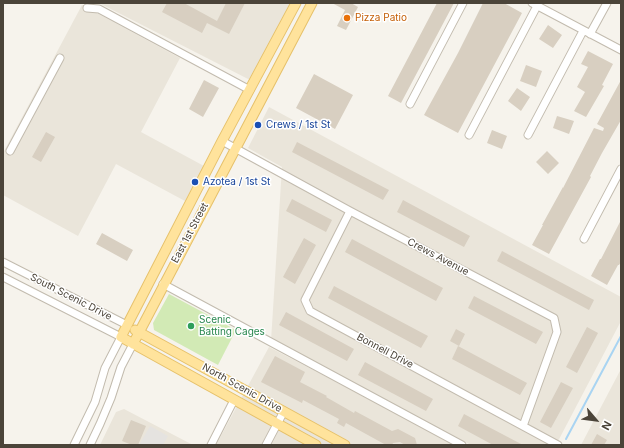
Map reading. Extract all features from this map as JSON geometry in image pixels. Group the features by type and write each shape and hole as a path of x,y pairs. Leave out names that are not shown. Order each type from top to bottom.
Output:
{"main road":[{"name":"East 1st Street","path":"121,337 222,141 296,3"},
{"name":"East 1st Street","path":"133,344 163,284 312,3"},
{"name":"South Scenic Drive","path":"127,325 139,332"},
{"name":"North Scenic Drive","path":"139,332 345,445"},
{"name":"North Scenic Drive","path":"121,337 316,445"}],"street":[{"path":"410,104 463,3"},
{"path":"590,34 607,3"},
{"path":"469,135 535,4 621,50"},
{"path":"87,8 99,9 250,90"},
{"path":"528,135 583,31"},
{"path":"10,151 60,58"},
{"name":"Crews Avenue","path":"222,141 350,211 554,318 557,332 523,426"},
{"path":"584,239 621,169"},
{"name":"Bonnell Drive","path":"350,211 305,300 310,311 558,445"},
{"name":"South Scenic Drive","path":"3,262 127,325"},
{"name":"South Scenic Drive","path":"3,277 121,337"},
{"path":"163,284 462,445"},
{"name":"East 1st Street","path":"74,445 95,402 105,368 121,337"},
{"name":"East 1st Street","path":"90,445 111,398 121,366 133,344"},
{"path":"210,445 234,400"},
{"path":"266,445 284,411"}],"shaded area":[{"path":"99,3 293,3 252,81"},
{"path":"82,5 180,58 141,132 204,166 185,201 116,164 78,236 3,195 3,153"},
{"path":"269,107 621,297 621,321 556,445 471,445 271,341 282,167 248,148"},
{"path":"269,347 400,415 455,445 216,445"},
{"path":"621,369 621,445 581,445"},
{"path":"124,409 193,445 100,445 116,412"},
{"path":"150,426 168,436 163,445 139,445"}],"green space":[{"name":"Scenic Batting Cages","path":"169,294 236,330 218,365 154,330 153,323"}],"building":[{"path":"167,3 184,3 217,21 226,3 245,3 229,34 207,23 202,33 162,12"},
{"name":"Pizza Patio","path":"332,3 351,3 358,7 346,30 337,26 345,10"},
{"path":"437,3 454,3 401,103 388,96"},
{"path":"483,3 504,3 522,13 458,133 424,115"},
{"path":"548,25 562,35 553,48 539,39"},
{"path":"588,51 613,64 602,85 604,86 586,117 574,111 585,92 577,87 588,67 581,64"},
{"path":"526,65 542,71 536,87 520,81"},
{"path":"314,74 353,95 335,129 296,108"},
{"path":"204,80 219,88 203,117 189,109"},
{"path":"621,80 621,120 549,254 532,245 594,128 603,131 604,128 597,124"},
{"path":"517,88 530,97 521,111 508,101"},
{"path":"557,116 574,121 569,134 553,128"},
{"path":"492,130 507,136 502,149 487,143"},
{"path":"46,132 55,137 41,162 32,157"},
{"path":"297,142 389,190 383,200 292,152"},
{"path":"547,151 559,163 548,174 536,162"},
{"path":"292,199 332,220 326,232 286,211"},
{"path":"403,200 470,236 464,247 397,212"},
{"path":"621,220 621,262 607,285 591,276"},
{"path":"102,233 133,250 127,261 96,244"},
{"path":"304,238 316,245 295,284 283,277"},
{"path":"352,239 443,288 436,301 345,252"},
{"path":"502,251 594,300 589,310 497,261"},
{"path":"334,286 428,336 421,348 328,298"},
{"path":"474,296 543,332 536,344 468,308"},
{"path":"286,312 354,349 347,361 279,325"},
{"path":"587,327 598,333 577,373 566,367"},
{"path":"456,329 465,334 459,346 450,341"},
{"path":"458,346 527,383 520,395 452,359"},
{"path":"275,356 305,372 300,382 327,396 326,397 354,413 355,411 392,431 398,429 415,438 417,445 405,445 400,442 393,443 392,445 386,445 346,423 344,427 337,423 339,419 303,400 302,403 261,382"},
{"path":"365,362 433,399 426,411 358,375"},
{"path":"561,382 573,388 551,428 540,422"},
{"path":"464,414 523,445 493,445 458,426"},
{"path":"131,420 146,426 138,445 132,445 122,441"},
{"path":"597,434 607,440 604,445 591,445"}],"waterway":[{"path":"566,439 621,336"}],"place":[{"name":"Pizza Patio","path":"347,18"},
{"name":"Crews / 1st St","path":"258,125"},
{"name":"Azotea / 1st St","path":"195,182"},
{"name":"Scenic Batting Cages","path":"191,326"}]}
